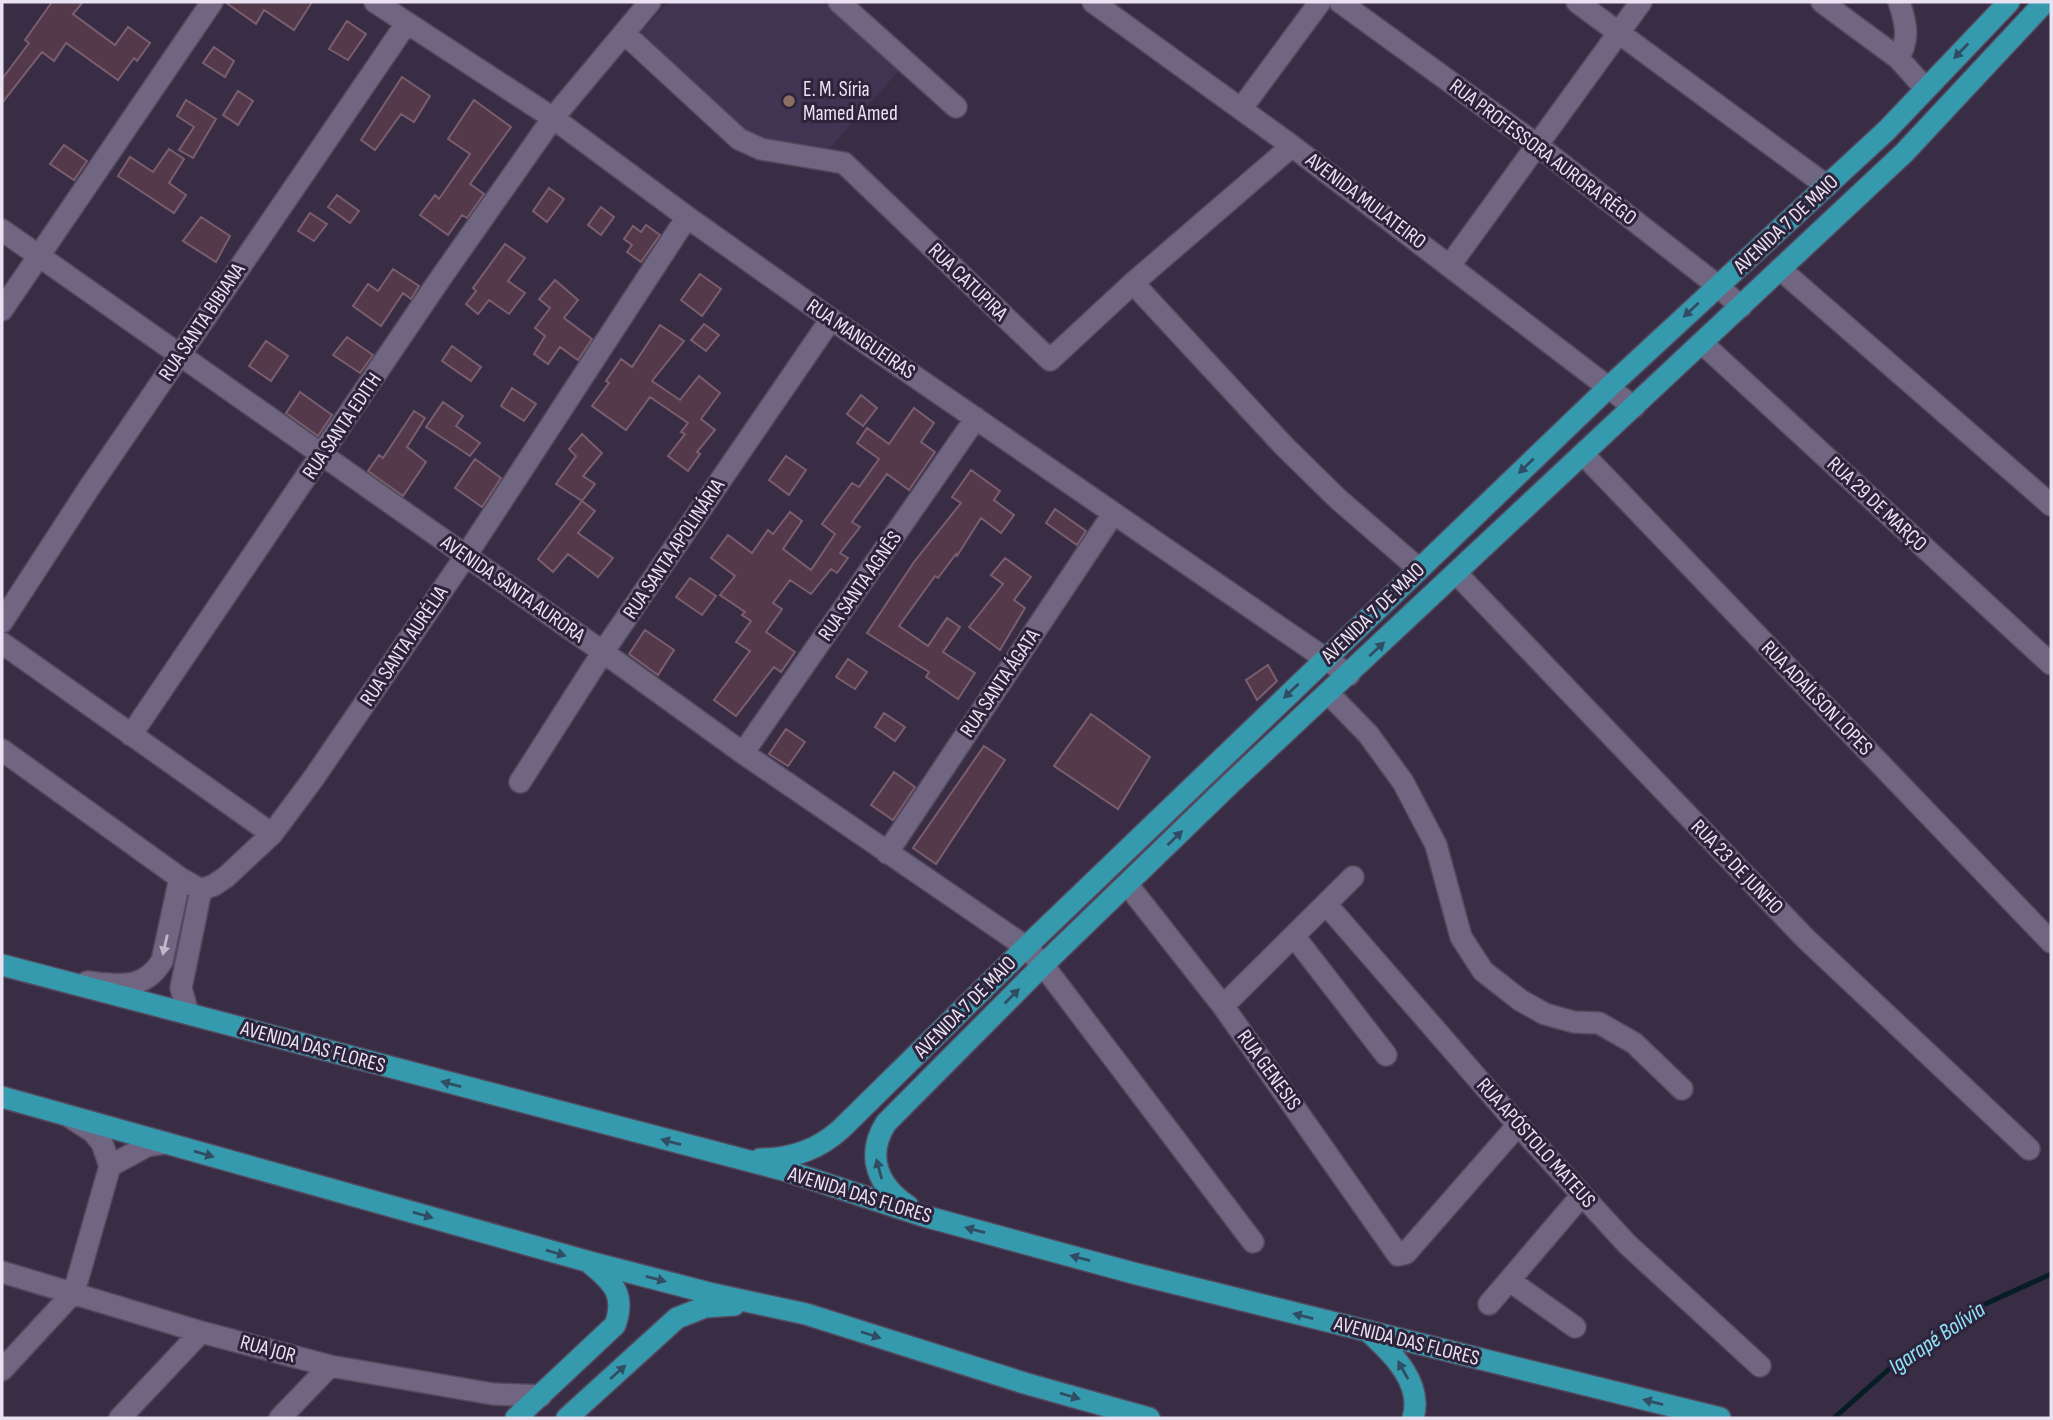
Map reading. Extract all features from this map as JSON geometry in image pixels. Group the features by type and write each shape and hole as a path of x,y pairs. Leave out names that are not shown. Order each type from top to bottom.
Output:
{"main road":[{"name":"AVENIDA 7 DE MAIO","path":"709,1153 753,1159 779,1158 826,1143 1609,387 1887,130 2008,2"},
{"name":"AVENIDA 7 DE MAIO","path":"924,1216 892,1195 885,1187 876,1163 876,1149 879,1134 886,1123 1042,965 1230,785 1904,153 2045,2"},
{"name":"AVENIDA DAS FLORES","path":"2,965 709,1153 787,1171 924,1216 1133,1273 1720,1418"},
{"path":"2,1097 590,1262 709,1293 806,1314 1024,1383 1149,1418"},
{"path":"516,1418 615,1325 620,1311 618,1295 610,1280 590,1262"},
{"path":"567,1418 677,1318 705,1307 722,1305 806,1314"},
{"path":"1370,1332 1394,1355 1406,1373 1415,1409 1413,1418"}],"street":[{"path":"2,310 212,2"},
{"name":"RUA SANTA EDITH","path":"131,735 440,279 553,118 650,2"},
{"path":"839,2 956,107"},
{"name":"AVENIDA MULATEIRO","path":"1093,2 1292,146 1634,407"},
{"path":"1241,109 1320,2"},
{"name":"RUA PROFESSORA AURORA RÊGO","path":"1340,2 1537,145 1718,286 1741,307"},
{"path":"1577,2 1827,186"},
{"path":"1450,265 1641,2"},
{"path":"1822,2 1898,58 1925,88"},
{"path":"1898,58 1907,38 1899,2"},
{"name":"RUA MANGUEIRAS","path":"393,10 553,118 687,218 831,319 1349,675"},
{"name":"RUA SANTA BIBIANA","path":"2,622 179,355 393,10"},
{"name":"RUA CATUPIRA","path":"624,33 739,139 761,149 844,163 1050,360 1133,283 1292,146"},
{"name":"RUA SANTA AURÉLIA","path":"201,890 226,877 272,834 313,779 465,557 687,218"},
{"name":"AVENIDA SANTA AURORA","path":"2,230 603,652 743,754 1026,947 1253,1242"},
{"path":"1780,269 2051,505"},
{"path":"1133,283 1284,446 1338,499 1419,569"},
{"name":"RUA SANTA APOLINÁRIA","path":"520,782 603,652 831,319"},
{"name":"RUA 29 DE MARÇO","path":"1702,343 2051,664"},
{"name":"RUA SANTA AGNÊS","path":"743,754 976,418"},
{"name":"RUA ADAÍLSON LOPES","path":"1584,455 2051,942"},
{"name":"RUA SANTA ÁGATA","path":"887,853 1113,514"},
{"name":"RUA 23 DE JUNHO","path":"1457,574 1805,938 2029,1149"},
{"path":"2,643 272,834"},
{"path":"1329,694 1368,734 1403,782 1436,845 1461,937 1483,971 1520,1000 1545,1014 1574,1022 1599,1023 1634,1043 1682,1089"},
{"path":"2,750 180,878 201,890 181,988 188,1013"},
{"path":"1223,1006 1353,877"},
{"path":"45,977 100,983 143,982 155,973 162,961 180,878"},
{"name":"RUA GENESIS","path":"1127,884 1223,1006 1398,1255 1406,1253 1518,1125"},
{"name":"RUA APÓSTOLO MATEUS","path":"1326,904 1518,1125 1627,1244 1760,1366"},
{"path":"1294,936 1387,1055"},
{"path":"2,1370 74,1292 110,1166 102,1143 93,1132 68,1115"},
{"path":"110,1166 147,1146 166,1143"},
{"path":"1489,1304 1582,1195"},
{"name":"RUA JOR","path":"2,1272 201,1332 330,1366 482,1393 541,1396"},
{"path":"1510,1281 1575,1327"},
{"path":"120,1418 201,1332"},
{"path":"280,1418 330,1366"}],"shaded area":[{"name":"E. M. Síria Mamed Amed","path":"668,2 830,2 903,66 830,148 744,136 636,38"}],"building":[{"path":"52,2 83,2 73,14 115,45 128,27 150,43 137,61 134,58 118,80 66,43 54,61 42,52 2,103 2,79 29,43 25,40"},
{"path":"225,2 312,2 294,30 264,10 256,24"},
{"path":"347,21 366,34 348,60 329,49"},
{"path":"214,47 234,61 225,77 203,63"},
{"path":"402,77 430,96 414,122 401,114 375,150 361,140"},
{"path":"238,91 253,101 238,125 223,115"},
{"path":"186,100 216,119 193,158 179,150 194,127 177,116"},
{"path":"474,100 511,127 470,184 484,194 467,218 462,215 448,235 420,215 435,195 439,199 470,154 448,139"},
{"path":"64,145 87,161 74,180 50,164"},
{"path":"169,149 184,159 169,183 186,195 174,213 118,176 130,157 153,172"},
{"path":"549,188 564,199 547,222 533,211"},
{"path":"337,195 359,211 350,223 328,207"},
{"path":"601,207 614,217 601,235 588,225"},
{"path":"310,213 327,224 314,241 298,231"},
{"path":"201,217 230,236 216,262 183,241"},
{"path":"646,225 660,235 641,262 627,252 632,245 624,239 633,226 641,232"},
{"path":"505,244 525,258 508,281 525,293 509,314 489,300 478,314 466,304 476,291 473,288"},
{"path":"393,269 419,286 411,299 403,293 381,326 353,306 368,284 378,291"},
{"path":"700,274 721,289 702,316 681,300"},
{"path":"555,280 578,300 564,318 592,339 578,360 560,347 548,364 534,354 545,336 535,328 550,308 539,299"},
{"path":"704,324 719,335 706,351 691,340"},
{"path":"660,325 684,341 652,381 680,400 699,376 720,393 701,419 715,430 697,452 700,454 688,471 668,456 685,434 681,432 688,423 650,397 626,430 592,406 609,383 606,381 621,359 632,367"},
{"path":"347,337 373,355 360,373 333,355"},
{"path":"266,341 288,356 271,381 249,366"},
{"path":"452,346 481,367 471,381 442,361"},
{"path":"512,388 536,404 524,421 501,406"},
{"path":"300,392 332,415 318,436 286,413"},
{"path":"861,395 877,408 863,426 847,414"},
{"path":"443,402 463,416 456,426 480,443 470,456 426,427"},
{"path":"914,408 934,423 921,442 935,452 909,490 887,474 852,522 860,527 840,553 848,558 837,573 831,569 811,594 790,580 773,603 782,609 766,632 795,652 781,672 774,667 736,716 714,700 750,651 736,642 751,621 742,615 745,612 720,595 735,576 711,558 728,535 752,553 768,530 773,534 790,512 802,521 783,549 811,570 835,534 822,524 852,483 859,487 879,459 857,443 867,428 889,444"},
{"path":"414,411 425,418 407,447 426,462 403,496 368,471 379,455 383,458"},
{"path":"582,434 602,453 583,476 595,484 582,501 556,484 576,456 569,449"},
{"path":"786,456 806,470 789,495 769,480"},
{"path":"475,459 501,478 482,507 455,488"},
{"path":"971,470 1000,491 994,500 1014,515 1001,533 981,518 957,556 956,554 938,578 935,576 899,626 928,646 947,618 960,627 943,652 975,673 958,699 926,677 929,672 867,633 914,562 961,503 952,497"},
{"path":"582,501 595,511 578,533 613,558 598,577 568,554 553,572 538,559"},
{"path":"1055,509 1086,531 1077,545 1046,523"},
{"path":"1005,558 1031,577 1014,600 1025,608 1000,650 969,627 1003,584 991,575"},
{"path":"690,578 716,596 702,615 676,597"},
{"path":"645,630 674,650 658,675 629,654"},
{"path":"848,659 867,672 855,689 836,677"},
{"path":"1268,665 1277,681 1257,700 1246,680"},
{"path":"884,713 905,727 895,741 875,727"},
{"path":"1091,714 1150,757 1118,809 1054,766"},
{"path":"786,729 805,742 788,766 769,754"},
{"path":"984,746 1005,760 936,864 913,848"},
{"path":"894,772 915,787 893,820 871,805"}],"waterway":[{"name":"Igarapé Bolívia","path":"1834,1418 1897,1362 1972,1310 2051,1274"}],"place":[{"name":"E. M. Síria Mamed Amed","path":"789,101"}]}
